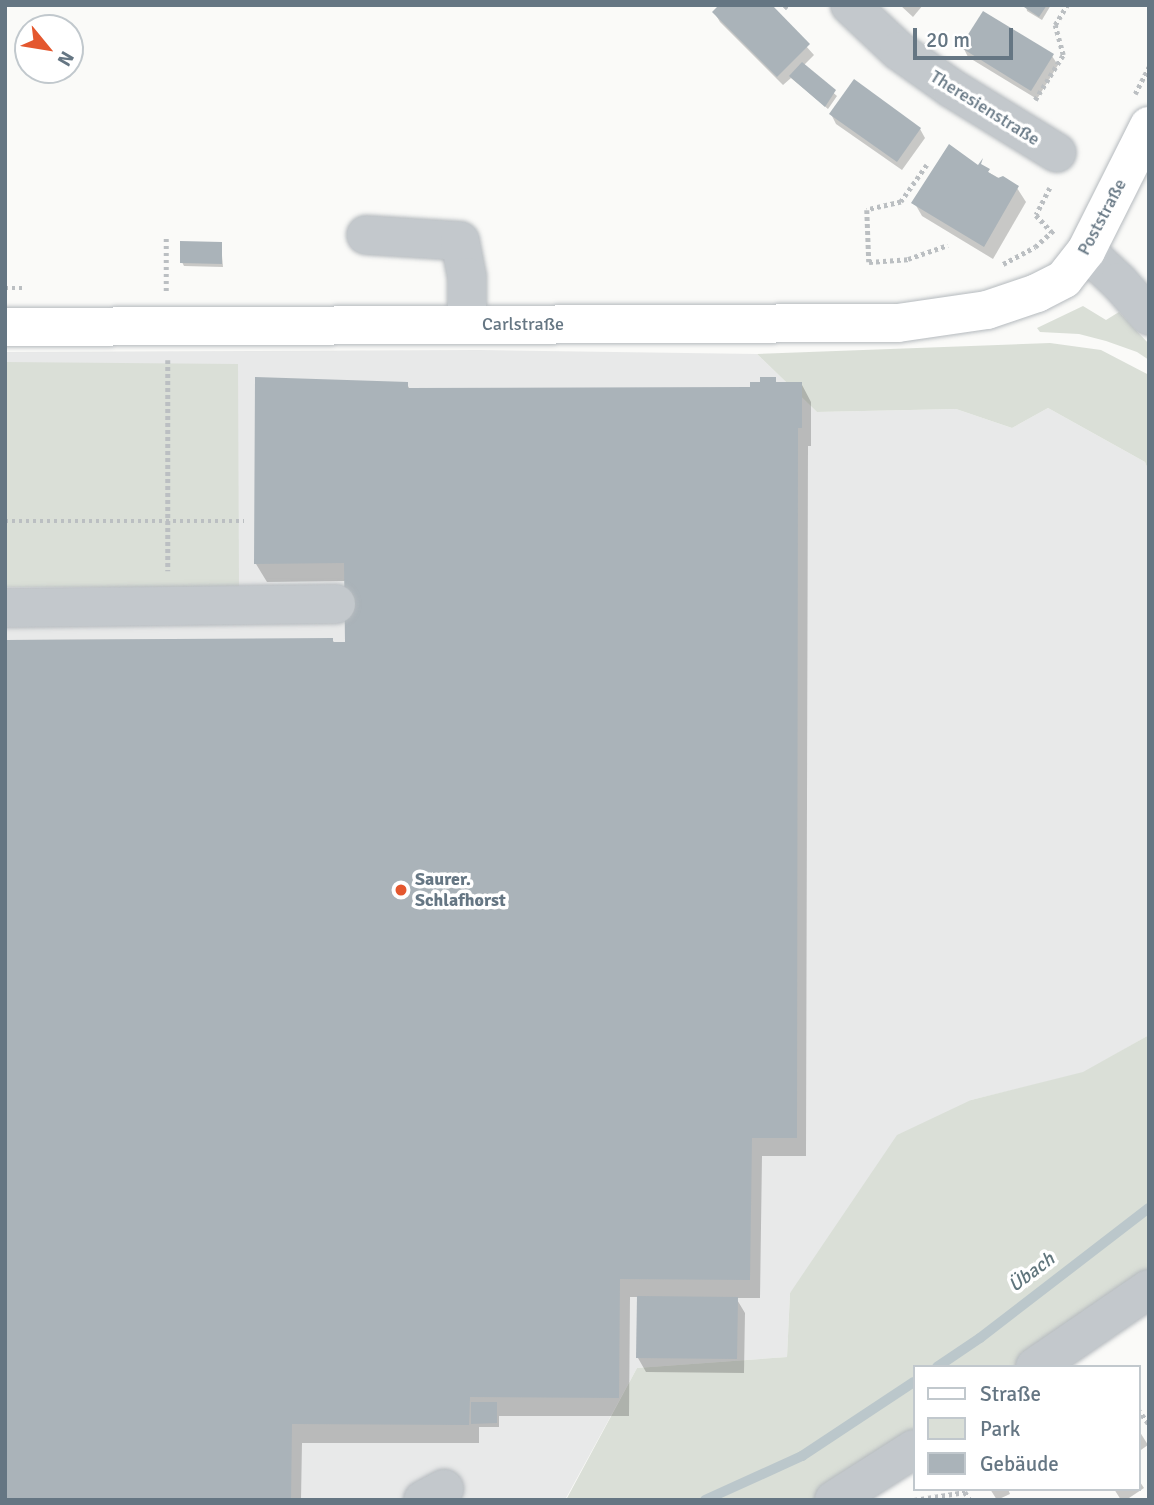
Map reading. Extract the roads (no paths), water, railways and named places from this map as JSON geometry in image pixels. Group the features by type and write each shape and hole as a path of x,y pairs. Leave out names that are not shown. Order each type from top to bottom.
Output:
{"main road":[{"name":"Poststraße","path":"1037,293 1064,278 1073,239 1139,115"},
{"name":"Carlstraße","path":"5,327 898,323 987,310 1037,293"}],"street":[{"name":"Theresienstraße","path":"849,5 899,51 951,88 1057,153"},
{"path":"366,235 460,241 467,277 467,324"},
{"path":"1073,239 1119,282 1149,316"},
{"path":"5,608 336,604"},
{"path":"1038,1365 1149,1289"},
{"path":"834,1500 912,1450"}],"waterway":[{"name":"Übach","path":"940,1365 980,1338 1149,1208"},
{"name":"Übach","path":"705,1500 802,1456 912,1383"}],"place":[{"name":"Saurer. Schlafhorst","path":"401,890"}]}
